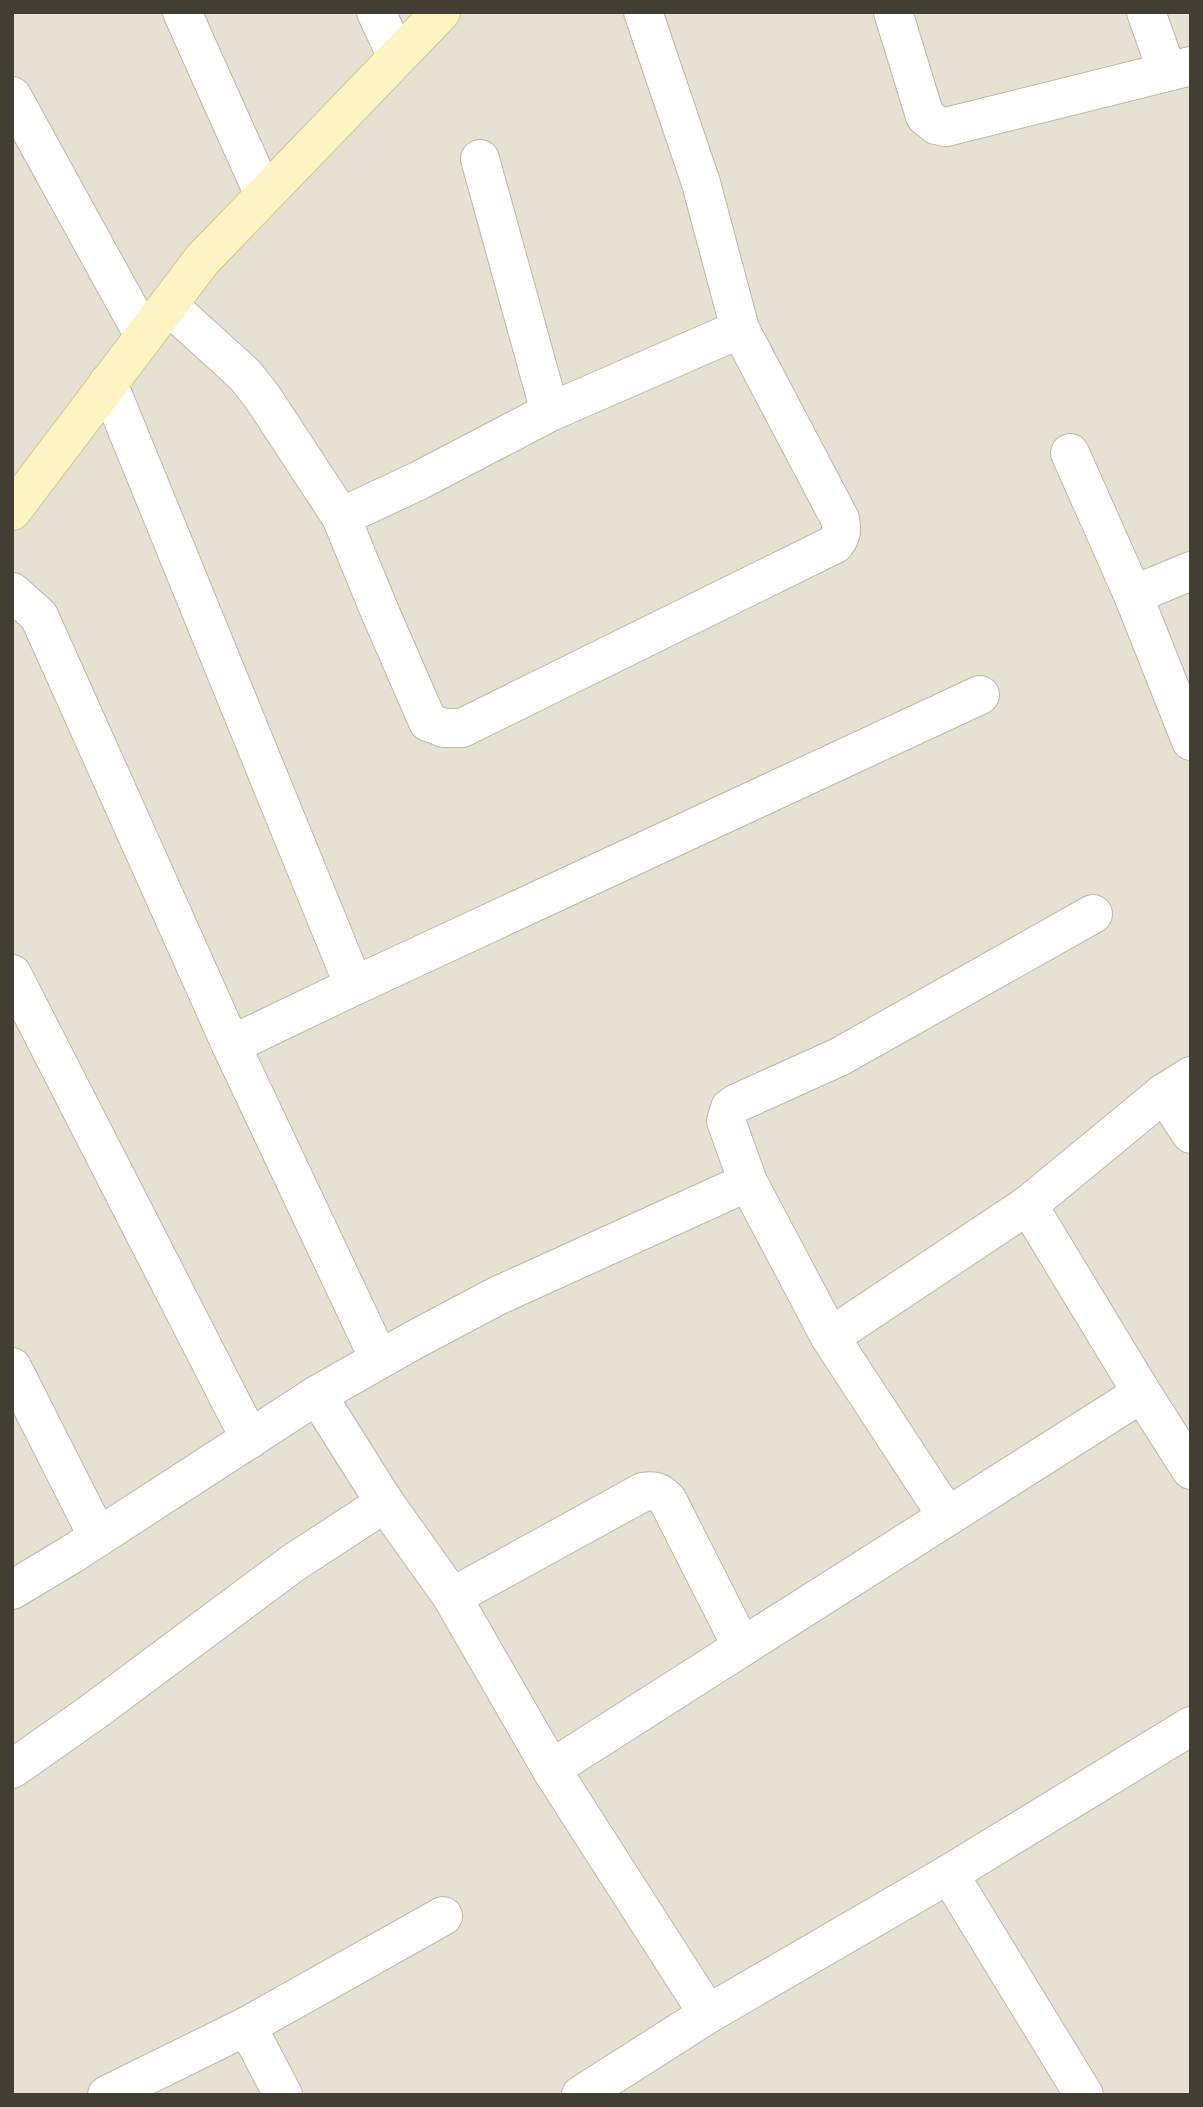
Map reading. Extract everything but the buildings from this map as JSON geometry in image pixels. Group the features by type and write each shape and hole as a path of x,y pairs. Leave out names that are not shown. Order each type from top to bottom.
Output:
{"street":[{"path":"182,12 264,195"},
{"path":"376,12 397,57"},
{"path":"12,511 202,260 440,12"},
{"path":"168,305 245,375 341,517 428,722 444,728 462,728 835,544 842,531 840,519 740,329 701,183 643,12"},
{"path":"893,12 925,116 936,125 946,127 1179,68 1146,12"},
{"path":"12,96 144,336"},
{"path":"480,159 550,412"},
{"path":"341,517 418,481 550,412 740,329"},
{"path":"108,383 354,986"},
{"path":"1070,453 1133,595 1191,741"},
{"path":"1133,595 1191,572"},
{"path":"12,592 39,616 231,1045 379,1360"},
{"path":"231,1045 980,695"},
{"path":"947,1516 830,1337 748,1182 726,1121 730,1108 737,1103 839,1057 1093,914"},
{"path":"12,974 250,1438"},
{"path":"830,1337 1028,1205 1177,1084 1191,1134"},
{"path":"12,1590 317,1395 379,1360 497,1296 748,1182"},
{"path":"1028,1205 1191,1470"},
{"path":"12,1367 97,1537"},
{"path":"551,1769 1142,1393"},
{"path":"317,1395 385,1503 452,1597 551,1769 708,2014"},
{"path":"452,1597 643,1492 652,1490 661,1493 668,1501 742,1647"},
{"path":"12,1769 293,1563 385,1503"},
{"path":"581,2095 708,2014 949,1874 1191,1726"},
{"path":"949,1874 1084,2095"},
{"path":"107,2095 247,2026 443,1916"},
{"path":"247,2026 283,2095"}],"shaded area":[{"path":"12,12 1191,12 1191,2095 12,2095"}]}
